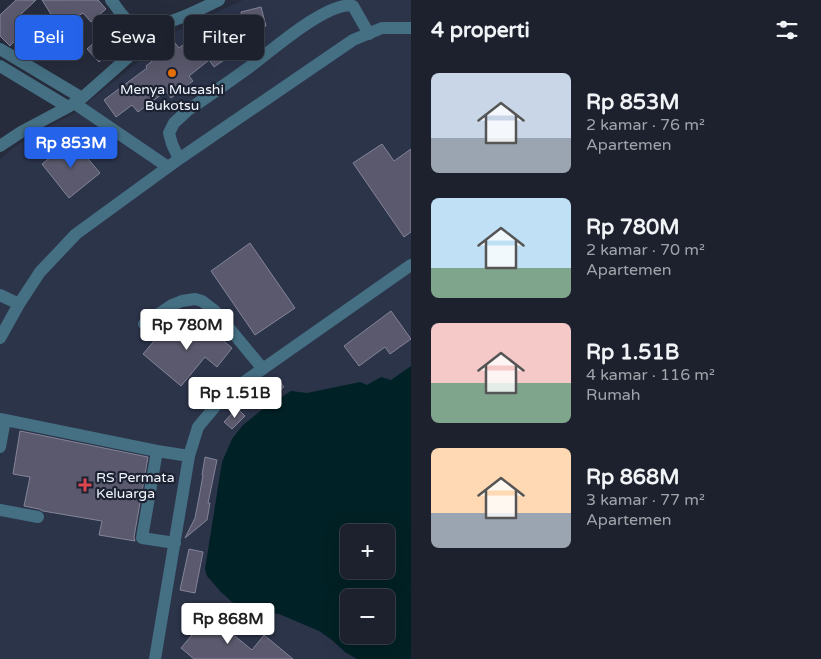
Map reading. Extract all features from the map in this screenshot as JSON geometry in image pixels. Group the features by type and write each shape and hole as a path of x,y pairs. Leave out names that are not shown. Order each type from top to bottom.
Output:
{"street":[{"path":"112,0 124,15"},
{"path":"174,21 219,0"},
{"path":"180,158 172,144 169,133 180,116 316,18 334,9 349,5 353,6 369,34"},
{"path":"0,338 40,272 76,234 180,158 353,40 382,28 411,28"},
{"path":"0,49 168,167"},
{"path":"0,146 21,132 75,103 125,60"},
{"path":"0,66 75,103"},
{"path":"155,659 189,456 198,426 224,396 411,265"},
{"path":"0,295 19,304"},
{"path":"144,324 172,305 182,301 195,299 202,301 216,311 262,369"},
{"path":"0,447 2,420 189,456"},
{"path":"157,451 142,538 175,543"},
{"path":"0,510 38,517"}],"shaded area":[{"path":"243,0 411,0 411,659 0,659 0,159 13,148 40,131 73,114 141,60 174,60 174,33 184,28 184,60 264,60 264,15 211,15"},
{"path":"411,366 411,659 357,659 319,631 279,614 247,609 232,602 207,576 205,569 222,462 232,439 243,425 291,391 307,393 360,382 367,385 381,377 391,380"}],"building":[{"path":"16,0 36,0 20,15 15,15 15,40 10,46 0,36 0,15"},
{"path":"42,0 98,0 106,9 99,15 93,15 91,22 83,13 80,15 51,15"},
{"path":"261,7 263,15 242,15 241,12"},
{"path":"93,44 93,56 87,49"},
{"path":"174,44 179,48 184,44 184,60 209,60 189,76 193,81 171,98 166,91 138,112 132,105 116,117 104,100 147,68 146,66 154,60 174,60"},
{"path":"209,60 224,60 214,67"},
{"path":"72,140 100,173 69,198 42,164"},
{"path":"382,144 394,161 411,149 411,232 404,237 353,163"},
{"path":"250,243 295,308 255,335 211,271"},
{"path":"391,311 411,339 390,354 385,347 359,366 344,346"},
{"path":"196,318 232,348 217,367 205,357 181,386 143,354 166,327 179,338"},
{"path":"277,378 284,387 265,401 259,392"},
{"path":"237,408 245,416 232,429 224,422"},
{"path":"20,431 148,457 134,537 135,541 99,535 102,521 24,506 30,477 13,474"},
{"path":"205,457 217,460 208,503 210,503 207,520 185,538 195,518"},
{"path":"189,549 203,552 195,593 180,590"},
{"path":"209,615 252,650 264,635 293,659 194,659 181,648"}],"place":[{"name":"Menya Musashi Bukotsu","path":"172,73"},
{"name":"RS Permata Keluarga","path":"85,485"}]}
